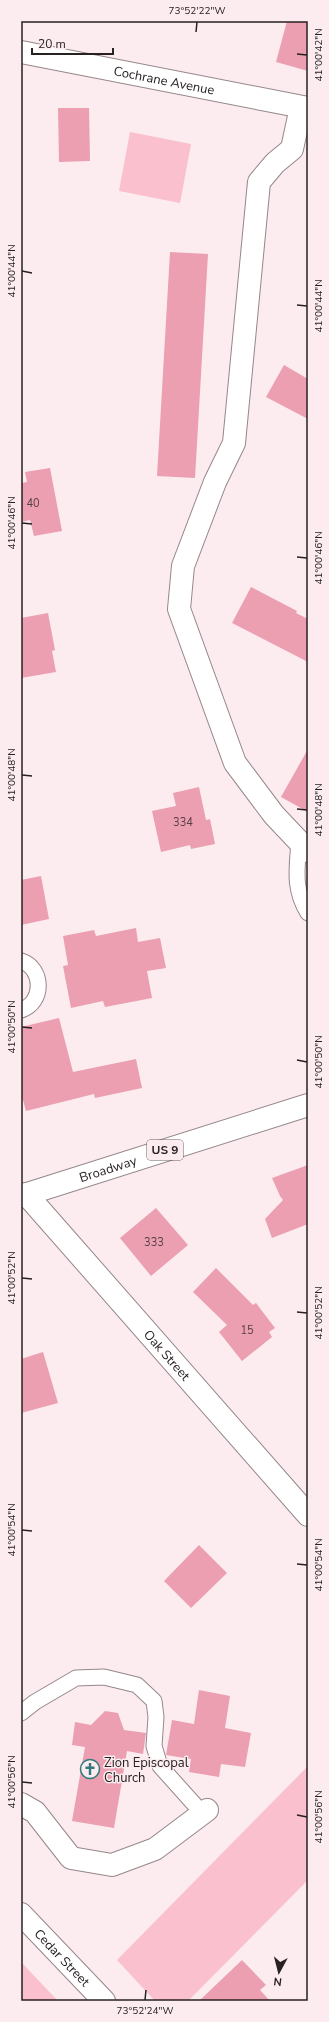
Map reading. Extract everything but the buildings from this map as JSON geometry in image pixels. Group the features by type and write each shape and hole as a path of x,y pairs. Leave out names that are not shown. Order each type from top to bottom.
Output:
{"street":[{"name":"Cochrane Avenue","path":"21,52 305,107"},
{"path":"303,846 274,815 235,763 180,609 183,566 215,482 234,443 259,182 275,163 292,149 305,107"},
{"name":"Broadway","path":"24,1195 308,1105"},
{"name":"Oak Street","path":"24,1195 308,1515"},
{"path":"21,1804 34,1812 71,1858 112,1865 155,1849 205,1812"},
{"name":"Cedar Street","path":"21,1914 104,2001"}],"lane":[{"path":"303,846 296,880 300,901 308,913"},
{"path":"21,961 32,967 38,977 40,989 34,1001 21,1010"},
{"path":"21,1713 35,1702 76,1678 104,1677 137,1685 154,1701 156,1717 154,1746 160,1766 205,1812"}],"shaded area":[{"path":"130,132 191,144 180,203 119,191"},
{"path":"308,1766 308,1880 188,2001 155,2001 117,1960"},
{"path":"21,1962 58,2001 21,2001"}],"place":[{"name":"Zion Episcopal Church","path":"90,1769"}]}
